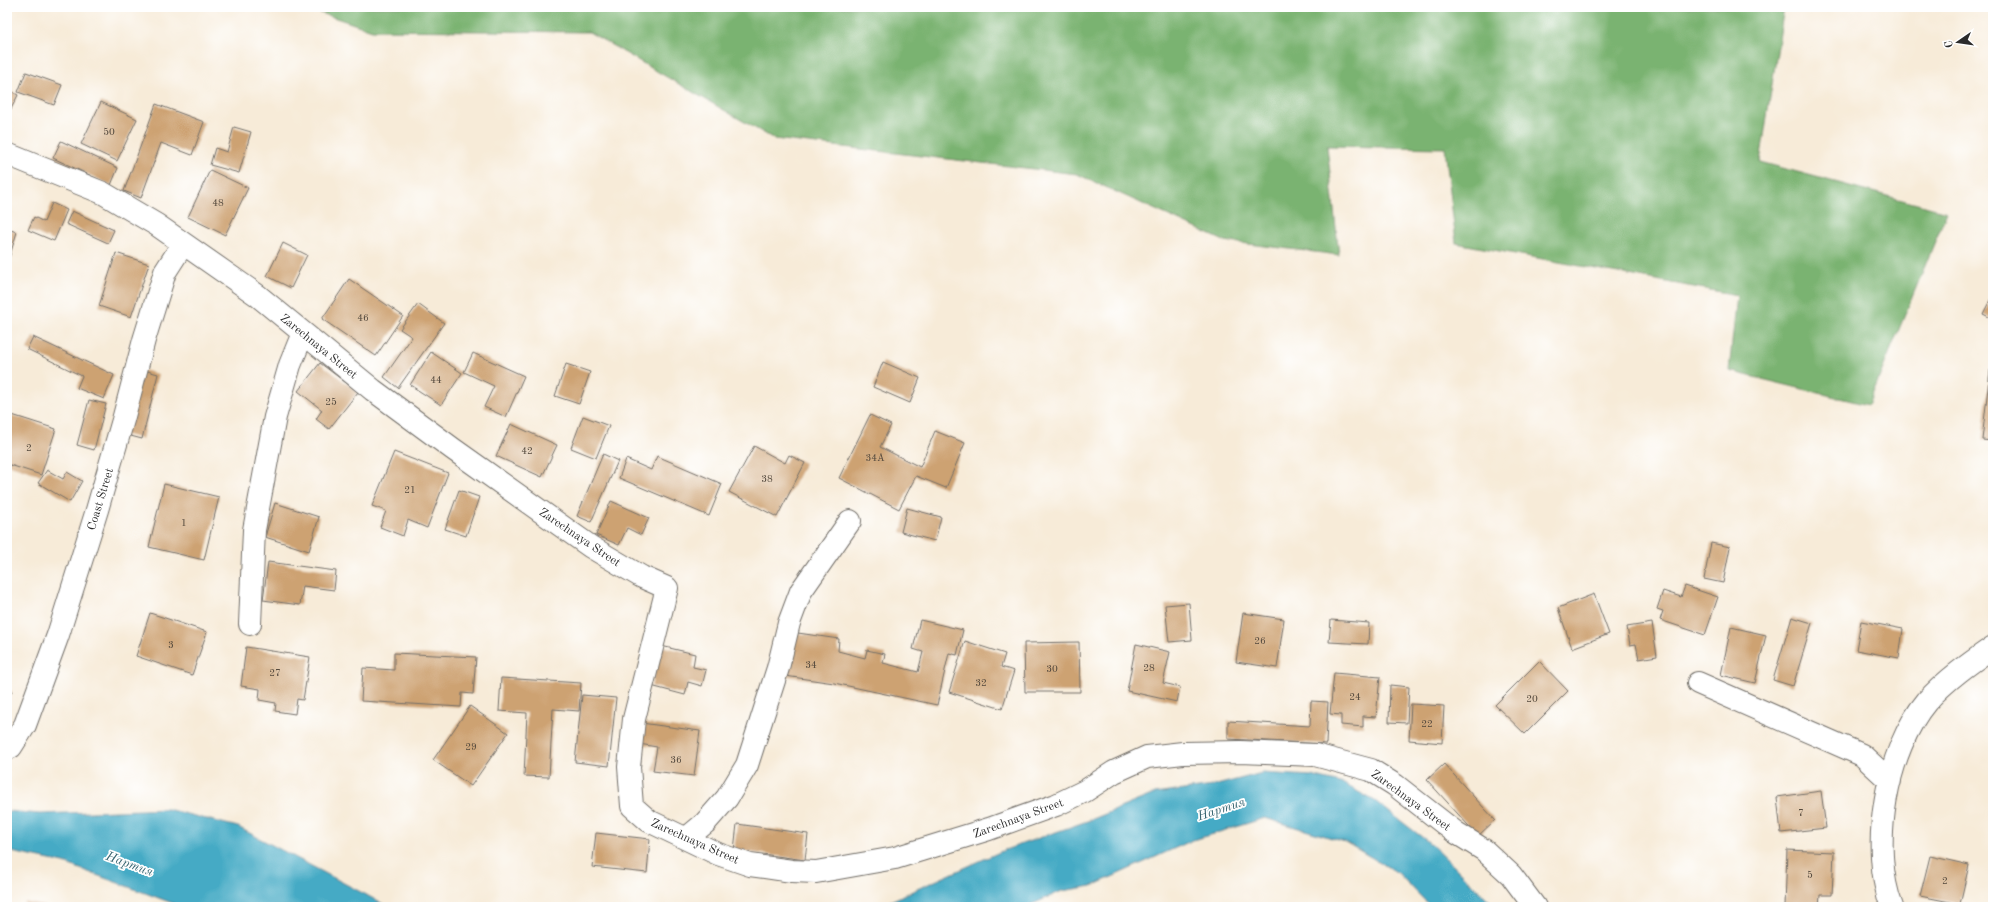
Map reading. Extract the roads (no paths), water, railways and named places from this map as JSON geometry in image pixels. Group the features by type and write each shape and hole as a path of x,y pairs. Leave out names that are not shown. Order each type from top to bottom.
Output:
{"street":[{"name":"Zarechnaya Street","path":"7,154 103,193 157,225 257,295 373,390 591,547 642,577 667,588 634,719 629,767 632,806 649,821 687,838 713,852 750,865 792,871 816,872 895,858 989,829 1056,805 1085,791 1114,772 1147,757 1183,753 1241,752 1316,755 1371,770 1395,786 1443,824 1484,850 1511,875 1535,907"},
{"name":"Coast Street","path":"7,749 11,747 25,725 58,636 112,457 144,340 165,272 183,244"},
{"path":"250,624 254,530 275,417 290,365 303,333"},
{"path":"687,838 705,823 727,798 747,765 778,668 789,622 801,591 850,520"},
{"path":"1892,907 1887,894 1882,851 1886,795 1897,756 1914,720 1927,702 1960,671 1993,647"},
{"path":"1698,682 1862,755 1890,781"}],"water":[{"name":"Нартия","path":"1262,773 1312,776 1344,784 1375,801 1431,844 1496,907 1431,907 1398,873 1345,842 1265,818 1193,840 1092,886 1062,891 1026,907 877,907 1002,851 1093,819 1154,794 1213,786"},
{"name":"Нартия","path":"167,809 238,827 389,907 183,907 64,863 7,851 7,811 40,814"}]}
